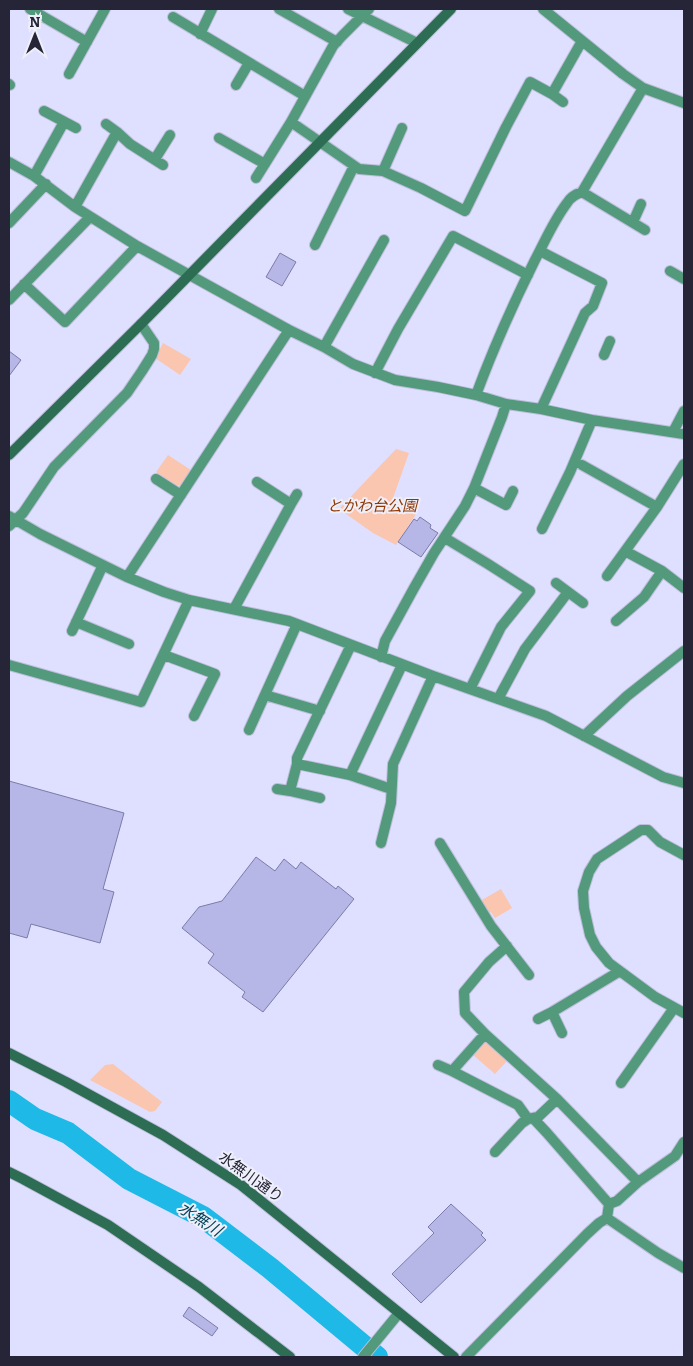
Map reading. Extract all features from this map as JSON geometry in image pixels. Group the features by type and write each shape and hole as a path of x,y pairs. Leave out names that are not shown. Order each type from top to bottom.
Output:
{"street":[{"path":"30,9 87,42"},
{"path":"69,74 105,9"},
{"path":"200,34 212,9"},
{"path":"348,9 365,13 417,42"},
{"path":"9,455 141,324 451,9"},
{"path":"544,9 623,74 643,88 684,103"},
{"path":"275,11 337,42"},
{"path":"256,178 333,46 365,13"},
{"path":"173,17 305,96"},
{"path":"552,94 582,41"},
{"path":"236,85 249,63"},
{"path":"290,122 359,169 383,171 465,211 530,82 563,102"},
{"path":"476,395 490,356 540,251 568,201 582,192 643,88"},
{"path":"44,111 76,128"},
{"path":"34,176 64,122"},
{"path":"106,124 118,132 130,144 159,162 170,135"},
{"path":"383,171 402,128"},
{"path":"75,207 118,132"},
{"path":"219,138 265,164"},
{"path":"9,162 34,176 75,207 137,246 289,330 353,364 375,373 395,380 476,395 506,404 684,434"},
{"path":"314,245 354,166"},
{"path":"9,223 46,184"},
{"path":"582,192 645,230"},
{"path":"633,222 641,204"},
{"path":"9,300 90,217"},
{"path":"375,373 398,329 453,236 528,275"},
{"path":"324,347 384,240"},
{"path":"24,284 64,322 137,246"},
{"path":"540,251 602,283 593,306 585,313 542,409"},
{"path":"11,520 23,512 54,467 127,393 142,371 152,355 154,343 141,324"},
{"path":"127,577 289,330"},
{"path":"604,355 610,340"},
{"path":"381,657 384,641 434,553 465,506 474,488 506,404"},
{"path":"673,432 684,411"},
{"path":"542,528 570,472 592,420"},
{"path":"607,576 657,508 684,464"},
{"path":"582,465 657,508"},
{"path":"156,478 180,495"},
{"path":"257,482 291,504"},
{"path":"474,488 506,506 513,491"},
{"path":"234,609 298,494"},
{"path":"11,520 127,577 164,592 190,600 289,621 402,665 546,716 663,777 684,783"},
{"path":"445,538 530,591 501,627 470,689"},
{"path":"257,542 268,547"},
{"path":"625,551 662,571 684,588"},
{"path":"103,565 74,626 115,644 129,644"},
{"path":"616,621 644,597 662,571"},
{"path":"556,583 583,603"},
{"path":"498,699 525,649 568,592"},
{"path":"9,665 141,702 190,600"},
{"path":"249,730 297,624"},
{"path":"290,791 298,758 351,645"},
{"path":"584,736 627,696 684,651"},
{"path":"164,655 214,674 194,716"},
{"path":"350,775 402,665"},
{"path":"381,843 391,803 392,764 432,676"},
{"path":"265,695 320,711"},
{"path":"298,764 350,775 391,789"},
{"path":"277,789 320,798"},
{"path":"684,855 660,842 648,830 641,830 597,859 589,872 583,891 584,908 590,935 596,948 609,963 655,997 684,1013"},
{"path":"440,843 491,926 529,975"},
{"path":"508,946 489,962 464,992 465,1013 485,1034 557,1099 638,1182"},
{"path":"538,1019 620,971"},
{"path":"621,1083 674,1008"},
{"path":"552,1012 562,1033"},
{"path":"452,1071 485,1034"},
{"name":"水無川通り","path":"9,1054 66,1082 163,1135 241,1185 454,1357"},
{"path":"438,1065 518,1106 547,1133 609,1204 607,1218 593,1228 466,1357"},
{"path":"495,1152 522,1123 538,1118 557,1099"},
{"path":"609,1204 617,1201 638,1182 675,1156 684,1142"},
{"path":"9,1172 108,1225 199,1287 290,1357"},
{"path":"607,1218 658,1253 684,1268"},
{"path":"363,1357 399,1312"}],"green space":[{"path":"163,343 191,359 180,375 155,358"},
{"name":"とかわ台公園","path":"396,449 409,453 392,501 418,511 396,545 373,533 339,509"},
{"path":"168,455 191,470 181,485 176,486 156,472"},
{"path":"501,889 512,908 495,918 491,912 488,914 480,901"},
{"path":"483,1043 489,1043 508,1060 495,1074 473,1055"},
{"path":"113,1064 162,1102 155,1111 150,1112 90,1080 105,1065"}],"building":[{"path":"280,253 296,262 282,286 266,277"},
{"path":"9,351 21,360 9,376"},
{"path":"420,517 431,525 430,528 438,533 421,557 398,542 414,519 417,521"},
{"path":"9,781 124,813 103,889 114,892 100,943 31,924 27,938 9,933"},
{"path":"256,857 275,871 284,859 296,869 301,862 336,889 338,886 354,899 263,1012 242,997 245,992 208,963 214,954 182,928 199,907 222,901"},
{"path":"451,1204 483,1233 481,1235 486,1240 421,1303 392,1274 434,1233 428,1227"},
{"path":"189,1307 218,1328 212,1336 183,1316"}],"waterway":[{"name":"水無川","path":"9,1101 35,1119 68,1133 129,1179 203,1217 270,1268 377,1357"}]}
